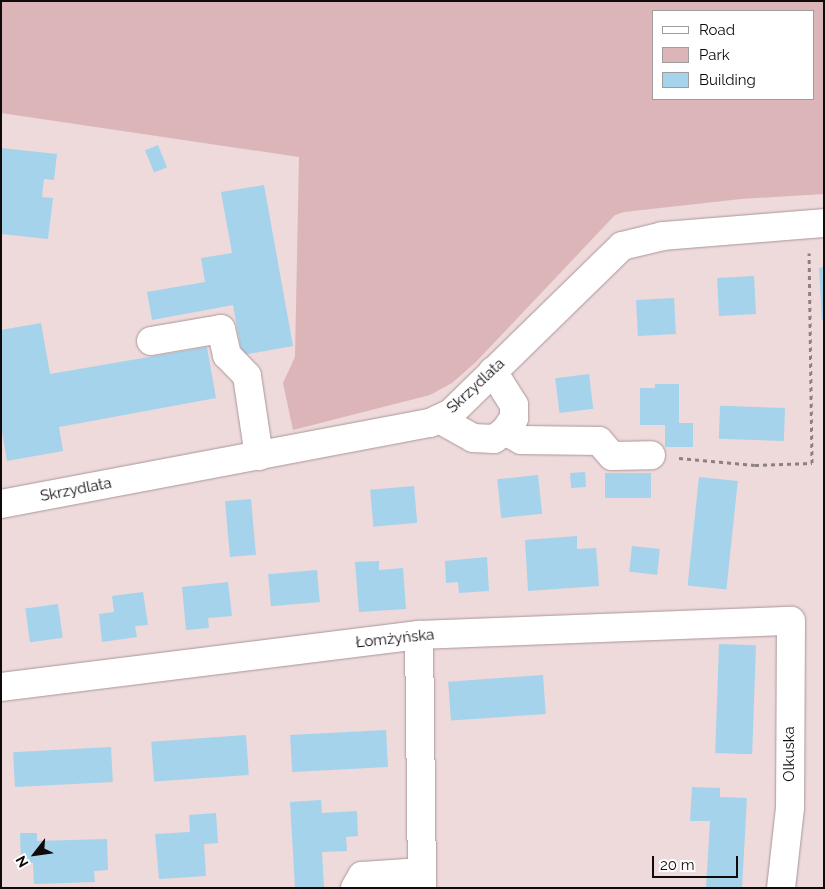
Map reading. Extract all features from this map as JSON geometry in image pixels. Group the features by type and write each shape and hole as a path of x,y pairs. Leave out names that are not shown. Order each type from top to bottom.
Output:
{"street":[{"name":"Skrzydlata","path":"1,504 409,428 439,419 451,413 622,246 664,236 816,224"},
{"path":"151,341 221,329 227,355 247,376 259,456"},
{"path":"439,419 473,438 494,439 505,431 514,418 514,405 493,372"},
{"path":"505,431 521,440 599,441 612,456 651,455"},
{"name":"Łomżyńska","path":"1,687 418,636 791,620"},
{"name":"Olkuska","path":"781,888 790,808 791,620"},
{"path":"355,888 362,876 422,880 418,636"}],"path":[{"path":"651,455 755,465 812,463 816,224"}],"green space":[{"path":"1,1 824,1 824,194 741,199 624,212 615,215 476,362 452,383 430,395 293,430 283,383 295,357 299,157 1,113"}],"building":[{"path":"158,145 167,167 154,172 145,150"},
{"path":"1,148 57,154 54,180 44,179 42,197 53,198 48,239 1,234"},
{"path":"264,185 293,346 242,355 233,305 152,320 147,292 205,282 201,258 232,253 221,192"},
{"path":"824,267 824,320 822,320 819,268"},
{"path":"754,276 756,314 719,316 717,278"},
{"path":"674,298 676,334 638,336 636,300"},
{"path":"41,323 50,374 207,347 216,398 59,427 63,451 7,461 1,425 1,330"},
{"path":"589,374 593,409 560,413 555,378"},
{"path":"655,384 679,384 679,423 693,423 693,447 665,447 665,425 640,425 640,388 655,388"},
{"path":"720,406 785,408 784,441 719,439"},
{"path":"585,472 586,487 571,488 570,473"},
{"path":"605,473 651,473 651,498 605,498"},
{"path":"538,475 542,514 501,518 497,479"},
{"path":"699,477 738,481 726,589 688,585"},
{"path":"414,486 417,523 373,527 370,490"},
{"path":"251,499 256,555 230,557 225,501"},
{"path":"577,536 577,549 596,548 599,586 528,591 525,540"},
{"path":"632,546 660,549 657,575 629,572"},
{"path":"487,557 489,591 459,593 458,582 446,583 445,561"},
{"path":"379,561 379,570 403,568 406,609 359,612 355,562"},
{"path":"317,570 320,602 271,606 268,574"},
{"path":"228,582 232,616 208,618 209,628 186,630 182,587"},
{"path":"143,592 148,625 135,626 137,637 102,642 99,614 114,612 112,596"},
{"path":"58,604 63,638 30,642 25,609"},
{"path":"719,644 756,645 752,754 715,753"},
{"path":"543,675 546,714 451,721 448,682"},
{"path":"386,730 388,767 292,772 290,735"},
{"path":"246,735 249,775 154,782 151,742"},
{"path":"111,747 113,782 15,787 13,752"},
{"path":"692,787 720,788 720,797 747,798 742,888 706,888 710,821 690,821"},
{"path":"321,800 322,813 357,811 358,836 346,837 347,851 322,852 324,888 295,888 290,802"},
{"path":"216,813 218,843 204,844 206,876 159,879 155,834 190,832 189,815"},
{"path":"20,833 37,833 37,841 107,839 108,870 94,871 95,882 34,884 33,863 21,863"}]}
